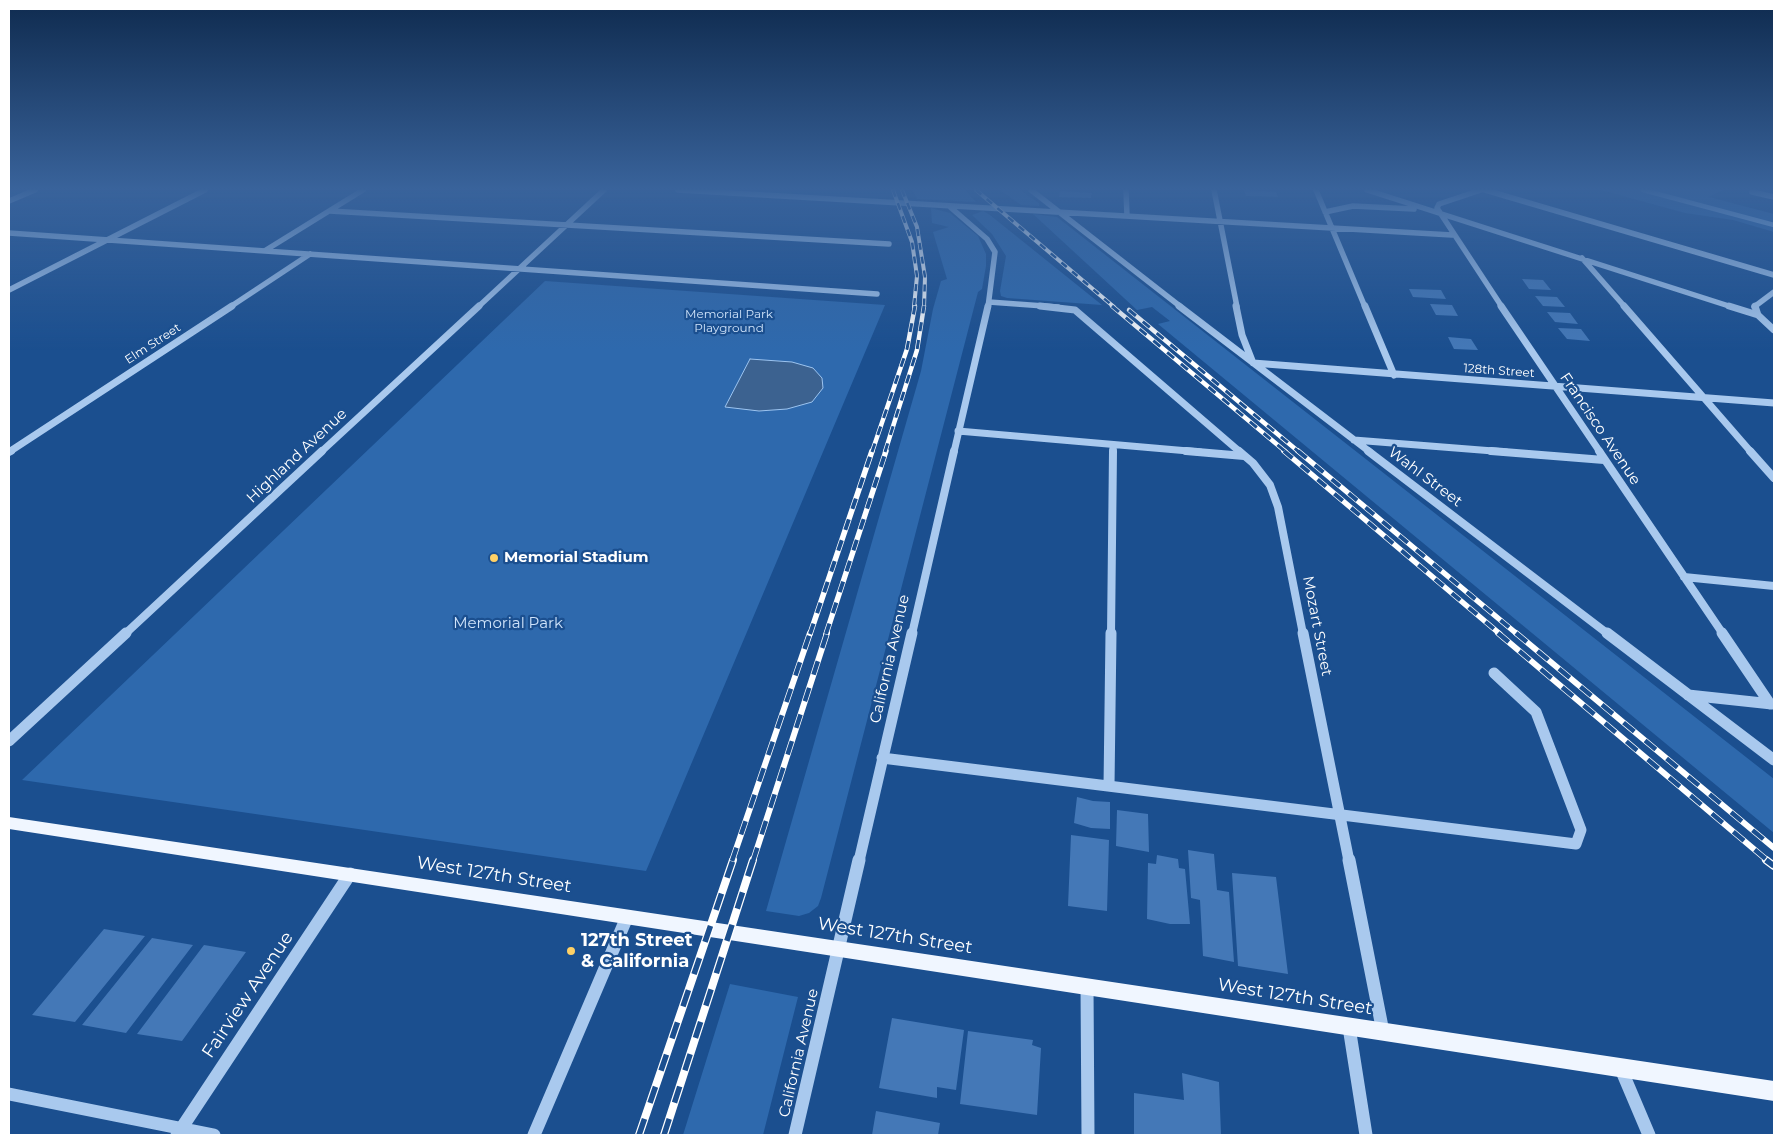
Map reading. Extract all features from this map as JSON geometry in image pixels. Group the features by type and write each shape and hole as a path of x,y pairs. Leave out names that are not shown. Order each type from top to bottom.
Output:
{"main road":[{"name":"West 127th Street","path":"9,823 1774,1092"}],"street":[{"path":"9,290 100,243"},
{"path":"156,243 878,294"},
{"path":"266,251 278,243"},
{"name":"Highland Avenue","path":"9,741 547,243"},
{"path":"879,243 889,244"},
{"name":"California Avenue","path":"795,1135 989,302 994,252 989,243"},
{"name":"Wahl Street","path":"1100,243 1353,440 1774,760"},
{"path":"1224,243 1242,335 1253,363"},
{"path":"1339,243 1394,374"},
{"name":"Francisco Avenue","path":"1458,243 1772,704"},
{"path":"1536,243 1758,314"},
{"path":"1667,243 1774,275"},
{"name":"Elm Street","path":"9,452 310,254"},
{"path":"1582,258 1774,478"},
{"path":"1774,292 1754,306 1758,314 1774,330"},
{"name":"Mozart Street","path":"989,302 1060,307 1075,310 1245,456 1270,484 1278,507 1383,1032"},
{"name":"128th Street","path":"1253,363 1774,403"},
{"path":"958,431 1245,456"},
{"path":"1353,440 1604,460"},
{"path":"1109,786 1113,445"},
{"path":"1684,577 1774,586"},
{"path":"882,758 1576,844 1581,830 1536,712 1494,673"},
{"path":"1688,695 1772,704"},
{"name":"Fairview Avenue","path":"179,1132 350,874"},
{"path":"534,1135 627,917"},
{"path":"1088,987 1088,1135"},
{"path":"1349,1026 1366,1135"},
{"path":"1621,1068 1649,1135"},
{"path":"9,1094 179,1132 214,1135"}],"green space":[{"path":"936,243 981,243 986,254 982,289 978,292 821,898 818,906 809,913 799,916 766,911 921,371 933,309 941,281 947,279"},
{"path":"998,243 1025,243 1102,305 1001,296 1000,291 1006,256"},
{"path":"1065,243 1091,243 1774,779 1774,833 1158,324 1170,321 1152,307 1137,310"},
{"name":"Memorial Park","path":"545,281 885,305 646,871 22,780"},
{"path":"730,984 798,997 763,1135 683,1135"}],"shaded area":[{"path":"750,359 792,362 813,368 822,378 823,388 812,402 787,409 759,411 725,407"}],"building":[{"path":"1522,279 1543,280 1551,290 1529,289"},
{"path":"1409,289 1441,290 1446,299 1413,297"},
{"path":"1535,296 1557,297 1565,307 1543,306"},
{"path":"1430,304 1452,305 1458,316 1436,315"},
{"path":"1547,312 1570,313 1578,324 1555,322"},
{"path":"1558,328 1581,329 1590,341 1567,339"},
{"path":"1448,337 1471,339 1478,350 1454,349"},
{"path":"1077,797 1093,801 1110,802 1110,829 1091,828 1074,823"},
{"path":"1117,810 1148,814 1149,852 1116,846"},
{"path":"1071,835 1109,840 1107,911 1068,906"},
{"path":"1188,850 1214,854 1217,890 1229,892 1234,962 1203,956 1200,900 1191,898"},
{"path":"1157,855 1178,859 1179,868 1185,869 1190,924 1170,924 1147,919 1148,863 1156,864"},
{"path":"1232,873 1276,877 1288,974 1238,966"},
{"path":"104,929 145,936 75,1022 32,1015"},
{"path":"152,938 193,945 126,1033 82,1025"},
{"path":"204,945 246,952 182,1041 137,1034"},
{"path":"892,1018 964,1030 956,1090 937,1087 937,1098 879,1088"},
{"path":"968,1031 1033,1040 1032,1045 1041,1048 1037,1115 960,1104"},
{"path":"1182,1073 1219,1082 1221,1135 1134,1135 1134,1093 1184,1100"},
{"path":"876,1111 940,1123 938,1135 872,1135"}],"railway":[{"path":"912,243 917,276 914,307"},
{"path":"920,243 925,277 924,307"},
{"path":"1039,243 1114,307"},
{"path":"872,452 907,349 915,306"},
{"path":"885,452 917,350 924,306"},
{"path":"1112,306 1286,452"},
{"path":"1129,310 1299,452"},
{"path":"810,634 872,451"},
{"path":"826,634 886,451"},
{"path":"1284,451 1500,634"},
{"path":"1298,451 1517,634"},
{"path":"732,861 810,633"},
{"path":"753,861 827,633"},
{"path":"1498,633 1768,861"},
{"path":"1516,633 1774,848"},
{"path":"639,1135 733,860"},
{"path":"664,1135 753,860"},
{"path":"1766,860 1774,866"}],"place":[{"name":"Memorial Stadium","path":"494,558"},
{"name":"127th Street & California","path":"571,951"}],"park label":[{"name":"Memorial Park Playground","path":"729,321"}]}
